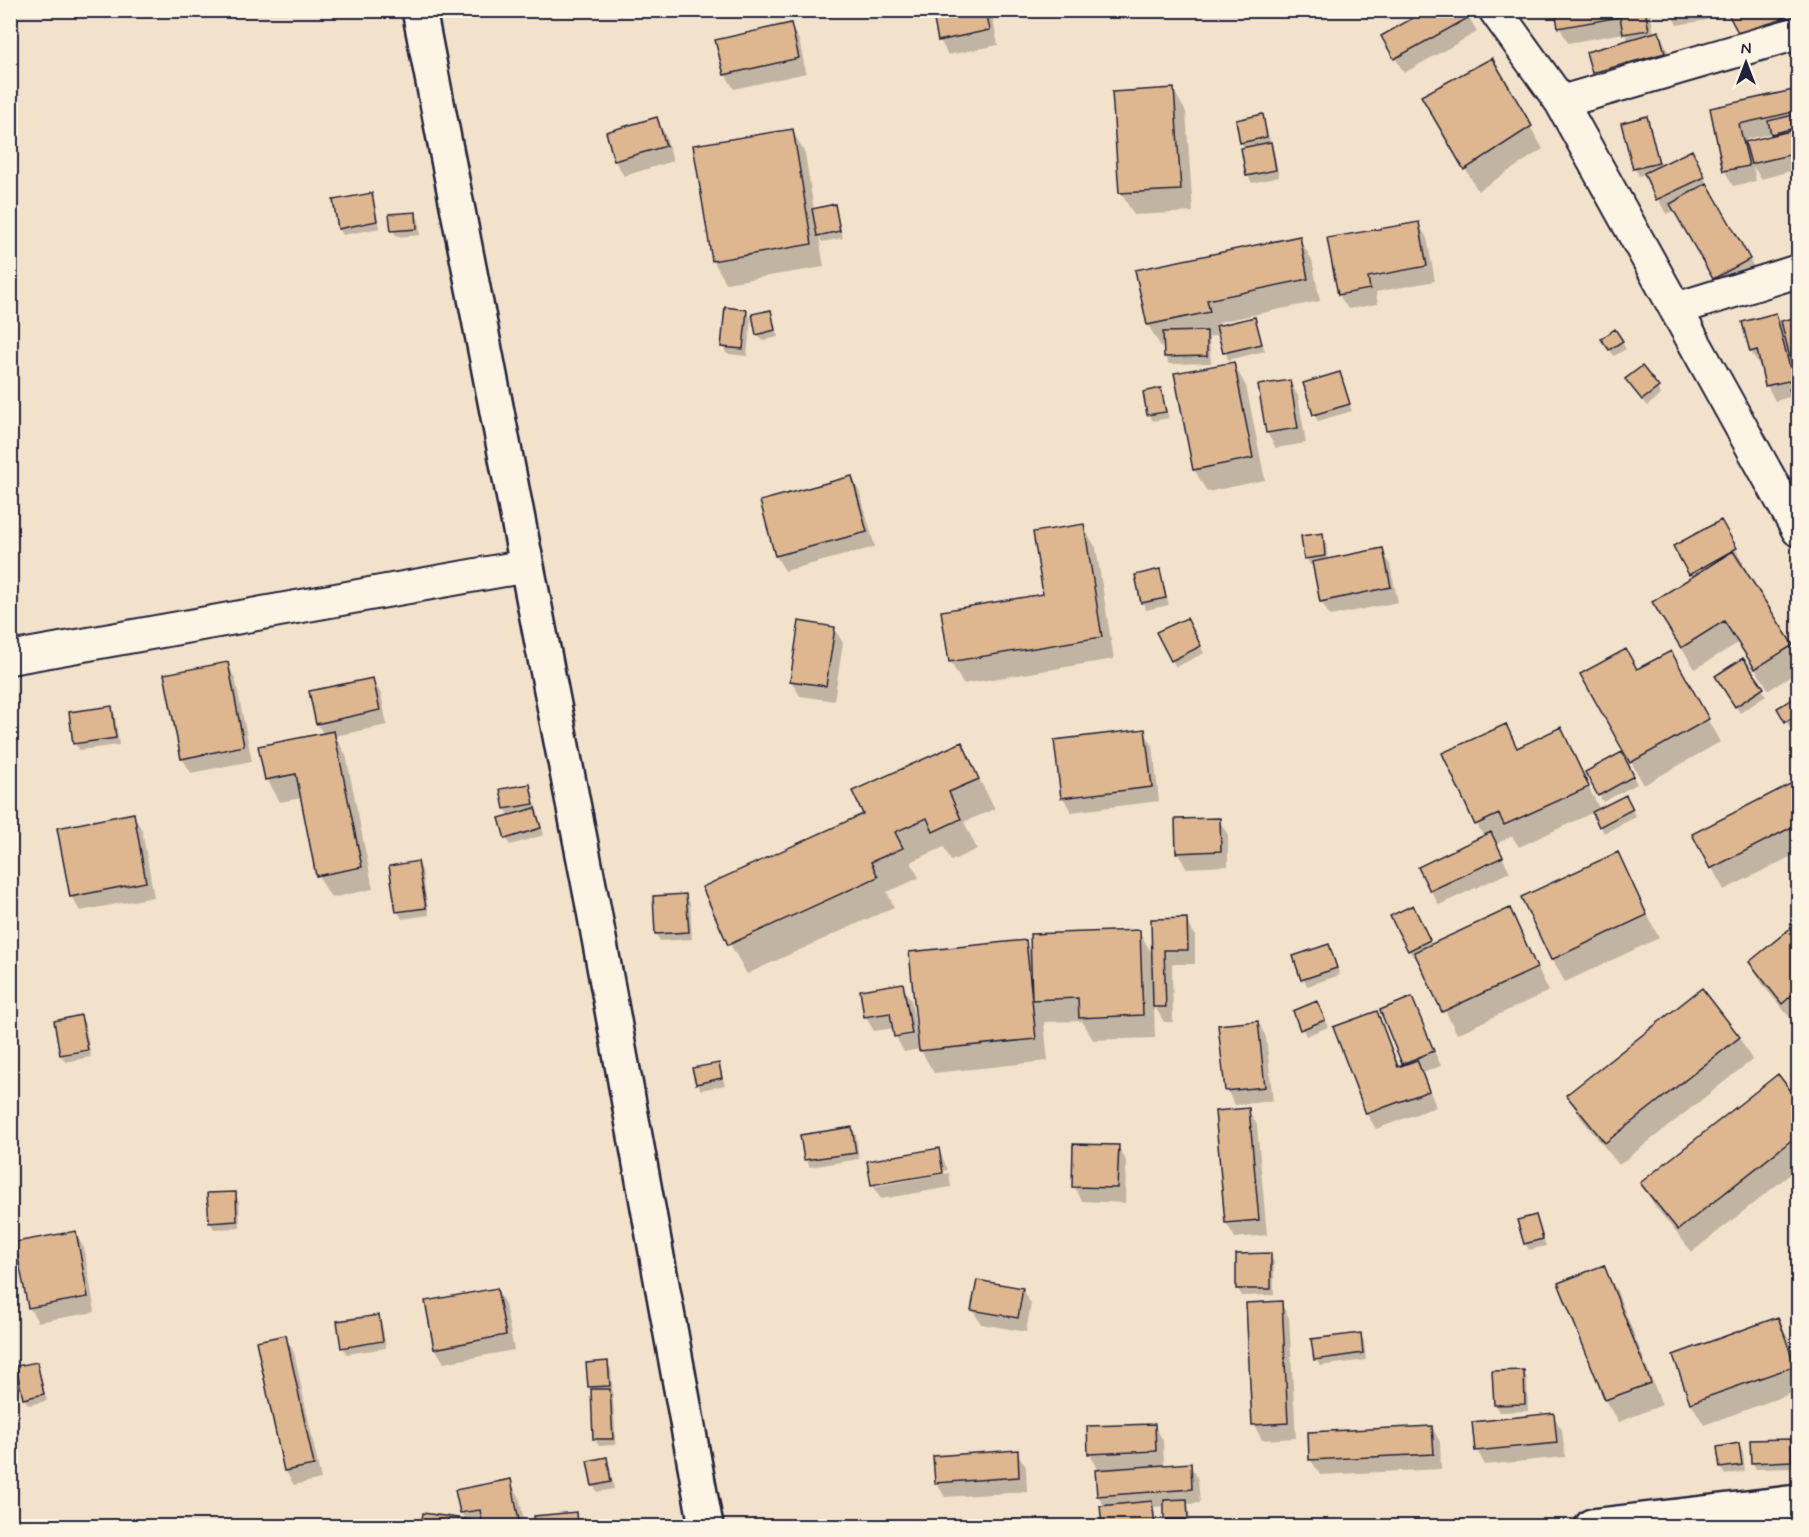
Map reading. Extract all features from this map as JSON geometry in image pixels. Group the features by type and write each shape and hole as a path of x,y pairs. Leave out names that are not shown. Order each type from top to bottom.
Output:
{"street":[{"path":"419,10 594,911 706,1527"},
{"path":"1495,10 1561,102 1676,309 1788,489 1798,530"},
{"path":"1561,102 1798,33"},
{"path":"1676,309 1798,271"},
{"path":"10,658 527,566"},
{"path":"1592,1527 1783,1512"}],"building":[{"path":"932,10 986,10 990,30 938,41"},
{"path":"1427,10 1467,10 1470,17 1394,59 1381,36"},
{"path":"1555,10 1645,10 1649,30 1623,34 1620,17 1558,28"},
{"path":"1726,10 1795,10 1796,11 1742,40"},
{"path":"791,23 799,58 724,75 715,40"},
{"path":"1659,31 1665,53 1592,73 1586,52"},
{"path":"1492,58 1532,126 1464,170 1421,96"},
{"path":"1174,88 1181,190 1119,193 1112,92"},
{"path":"1798,89 1798,111 1739,124 1749,166 1723,171 1710,108"},
{"path":"1263,114 1267,137 1240,143 1236,120"},
{"path":"1798,114 1798,127 1771,134 1768,121"},
{"path":"1647,116 1659,163 1633,169 1621,123"},
{"path":"657,117 666,146 614,161 606,132"},
{"path":"793,129 812,244 712,261 693,145"},
{"path":"1798,129 1798,153 1751,164 1745,142"},
{"path":"1271,142 1276,170 1246,176 1241,148"},
{"path":"1692,150 1705,177 1656,200 1644,173"},
{"path":"1707,183 1750,259 1713,279 1670,204"},
{"path":"372,193 377,221 338,229 333,200"},
{"path":"835,204 840,231 817,236 812,209"},
{"path":"416,212 417,229 391,231 389,214"},
{"path":"1419,222 1427,266 1368,277 1370,289 1338,295 1327,238"},
{"path":"1300,236 1308,279 1207,300 1210,312 1147,325 1135,270"},
{"path":"725,307 747,310 743,349 721,347"},
{"path":"771,310 775,330 756,335 752,314"},
{"path":"1776,313 1793,380 1765,386 1757,350 1750,352 1742,322"},
{"path":"1255,317 1262,344 1223,353 1216,326"},
{"path":"1798,317 1798,360 1791,362 1781,321"},
{"path":"1615,329 1623,341 1609,350 1601,339"},
{"path":"1207,331 1207,356 1164,357 1163,332"},
{"path":"1234,362 1253,458 1193,470 1174,373"},
{"path":"1642,366 1659,387 1642,400 1625,379"},
{"path":"1340,372 1350,404 1313,415 1303,383"},
{"path":"1290,380 1298,428 1266,433 1258,385"},
{"path":"1798,385 1798,408 1789,389"},
{"path":"1161,388 1166,412 1147,415 1143,392"},
{"path":"852,476 867,532 775,556 760,501"},
{"path":"1721,520 1737,548 1689,575 1673,546"},
{"path":"1084,524 1102,637 949,662 941,611 1043,594 1033,532"},
{"path":"1323,533 1325,556 1304,559 1301,536"},
{"path":"1383,548 1391,587 1320,602 1312,562"},
{"path":"1733,551 1793,645 1755,669 1724,621 1681,648 1652,602"},
{"path":"1160,569 1166,598 1141,603 1135,575"},
{"path":"1187,618 1201,646 1171,661 1156,632"},
{"path":"799,621 835,627 826,686 790,681"},
{"path":"1626,649 1637,669 1671,651 1709,719 1630,763 1580,674"},
{"path":"1743,658 1764,688 1735,707 1715,676"},
{"path":"228,662 244,746 181,759 164,674"},
{"path":"373,678 380,710 316,724 309,691"},
{"path":"1798,696 1798,715 1785,722 1777,708"},
{"path":"112,706 116,738 73,744 69,712"},
{"path":"1506,724 1517,748 1561,727 1589,787 1504,825 1499,814 1475,825 1442,753"},
{"path":"1145,729 1152,787 1061,798 1054,740"},
{"path":"334,731 362,867 316,876 296,774 265,780 258,746"},
{"path":"962,742 979,779 949,792 961,819 933,832 927,818 895,832 903,848 871,862 878,877 728,945 702,887 863,814 852,791"},
{"path":"1622,752 1634,776 1598,796 1585,772"},
{"path":"1798,780 1798,824 1710,869 1692,834"},
{"path":"530,784 534,804 504,809 500,789"},
{"path":"1626,795 1633,809 1599,827 1592,812"},
{"path":"535,808 541,828 505,839 499,818"},
{"path":"134,813 146,882 70,897 57,828"},
{"path":"1220,818 1221,851 1176,853 1175,819"},
{"path":"1491,832 1503,857 1430,891 1418,867"},
{"path":"1618,852 1647,915 1551,960 1521,897"},
{"path":"418,861 426,908 396,912 389,866"},
{"path":"686,894 689,932 655,934 653,896"},
{"path":"1413,905 1430,940 1408,951 1390,916"},
{"path":"1510,908 1537,968 1442,1012 1414,952"},
{"path":"1187,918 1188,950 1164,950 1166,1007 1153,1007 1151,919"},
{"path":"1798,922 1798,990 1782,1004 1749,962"},
{"path":"1140,930 1143,1015 1079,1018 1078,998 1032,1000 1030,934"},
{"path":"1026,940 1036,1039 919,1051 909,952"},
{"path":"1329,944 1337,968 1301,980 1293,956"},
{"path":"903,983 912,1034 894,1037 890,1013 864,1017 860,990"},
{"path":"1702,988 1740,1037 1605,1143 1566,1095"},
{"path":"1412,997 1434,1051 1402,1064 1380,1010"},
{"path":"1317,1001 1325,1020 1300,1030 1293,1011"},
{"path":"1377,1011 1398,1067 1417,1060 1429,1091 1366,1114 1333,1027"},
{"path":"81,1015 88,1050 60,1055 54,1021"},
{"path":"1258,1021 1265,1087 1225,1091 1218,1025"},
{"path":"719,1063 722,1078 696,1084 692,1068"},
{"path":"1778,1074 1798,1100 1798,1135 1678,1230 1640,1183"},
{"path":"1249,1108 1259,1220 1225,1223 1215,1111"},
{"path":"852,1127 856,1153 804,1160 800,1135"},
{"path":"1073,1144 1119,1145 1117,1188 1072,1187"},
{"path":"939,1148 943,1173 871,1185 867,1161"},
{"path":"236,1192 237,1221 209,1223 207,1193"},
{"path":"1536,1215 1543,1239 1524,1244 1517,1220"},
{"path":"76,1231 88,1297 28,1308 15,1242"},
{"path":"1271,1253 1271,1289 1236,1289 1236,1254"},
{"path":"1604,1265 1651,1383 1605,1400 1558,1283"},
{"path":"977,1280 1023,1288 1018,1318 971,1310"},
{"path":"497,1288 506,1335 434,1349 425,1301"},
{"path":"1282,1301 1288,1423 1252,1425 1246,1303"},
{"path":"379,1315 383,1341 341,1348 337,1321"},
{"path":"1778,1317 1795,1366 1690,1403 1673,1355"},
{"path":"1361,1333 1363,1353 1314,1360 1311,1339"},
{"path":"286,1335 314,1465 284,1471 256,1341"},
{"path":"608,1361 610,1386 588,1387 586,1363"},
{"path":"37,1362 44,1394 23,1399 16,1366"},
{"path":"1524,1370 1525,1404 1494,1405 1492,1371"},
{"path":"591,1389 610,1389 613,1439 593,1439"},
{"path":"1554,1413 1557,1443 1475,1451 1472,1422"},
{"path":"1155,1424 1156,1451 1088,1454 1087,1426"},
{"path":"1432,1426 1434,1454 1309,1460 1308,1432"},
{"path":"1791,1439 1792,1461 1751,1463 1750,1440"},
{"path":"1739,1443 1742,1465 1720,1468 1717,1447"},
{"path":"1018,1450 1019,1477 935,1483 933,1456"},
{"path":"607,1457 611,1482 592,1486 587,1461"},
{"path":"1191,1463 1192,1489 1097,1496 1095,1470"},
{"path":"511,1479 520,1526 483,1526 480,1510 460,1513 455,1490"},
{"path":"1187,1499 1188,1519 1164,1519 1164,1500"},
{"path":"1152,1501 1155,1526 1102,1526 1100,1506"},
{"path":"576,1512 577,1526 535,1526 534,1516"},
{"path":"423,1513 471,1520 470,1526 421,1526"},
{"path":"1030,1522 1031,1526 998,1526 998,1524"}]}
